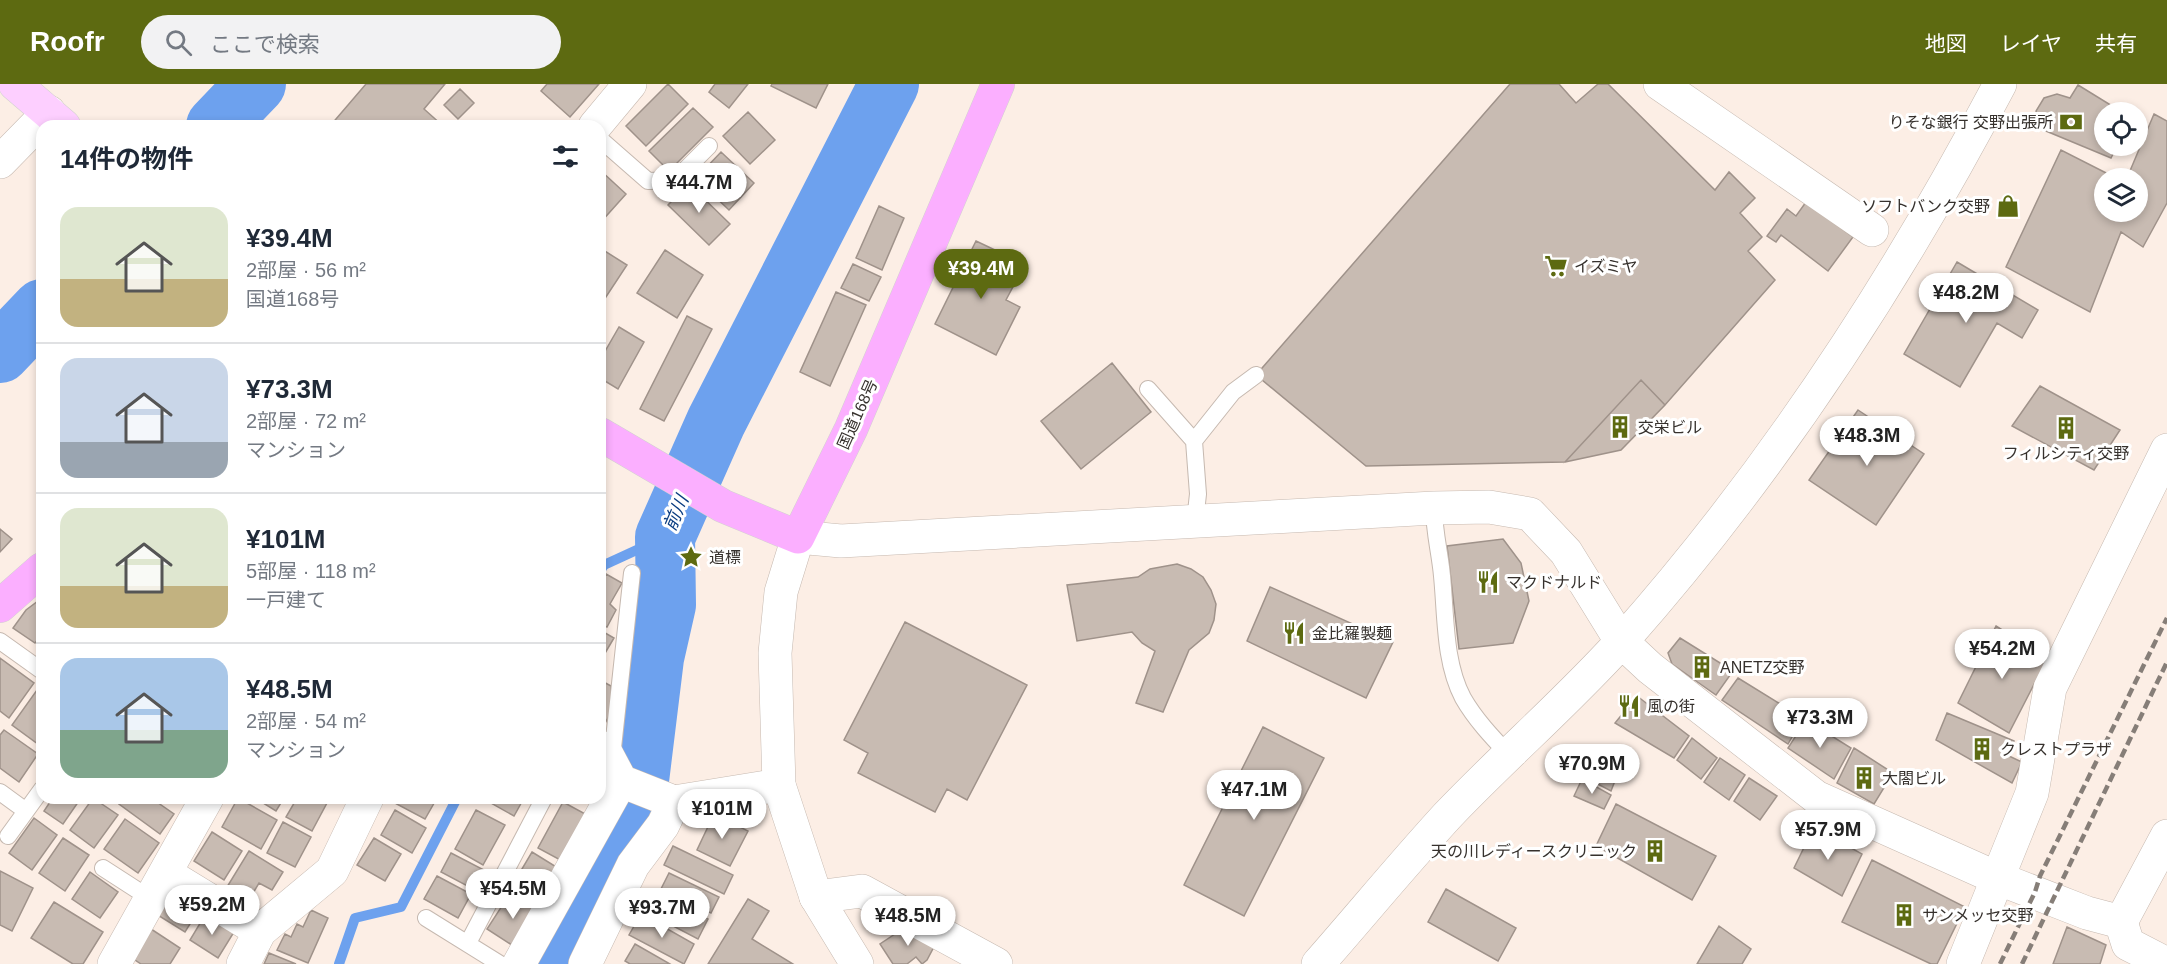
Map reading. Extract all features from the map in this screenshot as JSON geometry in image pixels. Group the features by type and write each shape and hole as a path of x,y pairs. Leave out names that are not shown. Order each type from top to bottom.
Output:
{"highway":[{"name":"国道168号","path":"798,537 855,418 998,84"},
{"path":"606,438 723,506 798,537"},
{"path":"0,606 36,574"}],"main road":[{"path":"17,85 58,120"}],"street":[{"path":"600,120 630,84"},
{"path":"1660,84 1872,230"},
{"path":"1318,964 1448,816 1621,641 1736,503 1783,440 1906,251 2000,84"},
{"path":"0,162 36,136"},
{"path":"1963,964 2032,793 2050,688 2167,450"},
{"path":"857,964 816,897 779,785 775,653 781,592 798,537 842,541 1195,521 1434,521 1489,507 1530,514 1566,552 1621,641 1650,668 1816,797 1997,878 2087,913 2121,922"},
{"path":"611,763 674,802 779,785"},
{"path":"585,964 633,865 663,825 674,802"},
{"path":"114,964 204,804"},
{"path":"243,964 260,931 332,871 364,804"},
{"path":"519,964 592,804"},
{"path":"2167,836 2121,922 2128,944 2167,964"},
{"path":"158,886 260,931"},
{"path":"816,897 862,891 996,964"}],"lane":[{"path":"606,144 648,181 675,180 709,146"},
{"path":"1194,441 1233,392 1256,375"},
{"path":"1148,389 1194,441 1198,494 1195,521"},
{"path":"1434,521 1441,565 1450,661 1462,697 1487,732 1509,755"},
{"path":"611,763 632,573"},
{"path":"0,641 36,667"},
{"path":"0,792 26,811"},
{"path":"8,836 36,797"},
{"path":"468,943 541,804"},
{"path":"103,868 158,886"},
{"path":"426,918 500,964"}],"building":[{"path":"366,84 445,84 424,109 436,120 335,120"},
{"path":"547,84 599,84 570,117 541,91"},
{"path":"668,84 688,104 646,146 626,126"},
{"path":"715,84 748,84 729,108 709,92"},
{"path":"772,84 828,84 816,108 771,86"},
{"name":"イズミヤ","path":"1510,84 1559,84 1576,103 1598,84 1608,84 1715,190 1729,172 1755,198 1740,213 1762,237 1748,251 1775,280 1665,405 1641,380 1565,462 1366,466 1256,375"},
{"name":"りそな銀行 交野出張所","path":"2078,85 2106,102 2094,102 2094,151 2046,131 2040,126 2036,111 2044,98 2057,94 2070,98"},
{"path":"460,89 474,103 458,119 444,105"},
{"path":"693,108 713,127 669,171 649,151"},
{"path":"748,112 775,140 750,164 723,136"},
{"path":"2154,114 2167,121 2167,203 2143,247 2121,232 2090,312 2006,267 2061,150 2096,168 2094,168 2094,222 2148,222 2148,168 2131,168 2136,156 2148,156 2148,128"},
{"path":"721,152 754,183 729,210 710,192 717,184 703,171"},
{"path":"606,176 626,194 606,216"},
{"path":"689,184 730,224 709,245 668,205"},
{"path":"1806,202 1853,237 1828,271 1781,235 1776,242 1767,236 1787,209 1796,216"},
{"path":"879,206 904,218 882,270 856,258"},
{"path":"976,241 1014,259 1006,275 1016,281 1006,300 1020,307 996,355 935,324"},
{"path":"665,250 703,275 677,318 637,293"},
{"path":"606,252 627,265 606,297"},
{"path":"1957,262 2038,310 2022,338 1997,323 1960,387 1904,354"},
{"path":"853,264 881,277 869,301 841,288"},
{"path":"836,292 866,305 830,386 800,372"},
{"path":"687,316 712,329 664,421 640,409"},
{"path":"619,327 644,342 618,389 606,382 606,350"},
{"path":"1112,363 1151,412 1081,469 1041,421"},
{"name":"交栄ビル","path":"1641,380 1665,405 1621,450 1565,462"},
{"name":"フィルシティ交野","path":"2040,386 2120,430 2094,470 2012,426"},
{"path":"1858,410 1924,454 1876,525 1809,480"},
{"path":"0,529 12,539 0,552"},
{"name":"マクドナルド","path":"1503,539 1521,563 1529,601 1513,643 1459,649 1447,546"},
{"path":"1177,564 1203,577 1216,604 1214,620 1209,633 1189,650 1163,712 1136,703 1155,651 1142,643 1132,632 1077,641 1067,585 1138,577 1150,569"},
{"path":"606,574 622,583 610,604 616,610 607,627"},
{"path":"1270,587 1393,642 1366,698 1247,641"},
{"path":"36,602 35,643 13,628 26,610"},
{"path":"905,622 1027,685 967,800 947,789 935,812 858,773 868,753 844,740"},
{"path":"1996,626 2047,659 2009,733 1958,703"},
{"path":"606,633 614,638 606,652"},
{"name":"ANETZ交野","path":"1680,638 1733,671 1716,695 1672,664 1668,653"},
{"path":"0,658 34,683 9,718 0,711"},
{"path":"1738,678 1803,718 1788,744 1722,700"},
{"path":"606,683 611,686 611,713 606,722"},
{"path":"36,691 36,743 12,725"},
{"path":"1637,696 1689,736 1674,758 1615,723"},
{"name":"クレストプラザ","path":"1947,713 2014,741 2009,756 2022,762 2012,783 1936,740"},
{"path":"1806,720 1851,748 1834,779 1788,748"},
{"path":"1263,727 1324,758 1244,916 1184,885"},
{"path":"4,730 36,753 36,757 19,782 0,768 0,735"},
{"path":"1692,738 1717,758 1701,779 1677,760"},
{"name":"大閤ビル","path":"1854,748 1893,773 1874,804 1837,783"},
{"path":"1590,756 1618,773 1611,791 1582,776"},
{"path":"1720,758 1745,775 1729,800 1704,782"},
{"path":"1749,778 1777,796 1760,820 1734,801"},
{"path":"1582,779 1611,795 1604,809 1574,796"},
{"path":"49,804 77,804 63,824 44,811"},
{"path":"89,804 102,804 118,815 94,848 70,830"},
{"path":"119,804 160,804 174,814 160,834"},
{"path":"235,804 249,804 277,820 261,849 222,827"},
{"path":"265,804 280,804 276,811"},
{"path":"294,804 326,804 312,831 286,817"},
{"path":"397,804 434,804 425,819"},
{"path":"493,804 521,804 514,816"},
{"path":"562,804 567,804 589,816 564,862 538,848"},
{"name":"天の川レディースクリニック","path":"1616,804 1716,856 1692,900 1596,846"},
{"path":"395,810 426,828 412,853 381,835"},
{"path":"476,810 505,825 483,865 455,849"},
{"path":"714,814 748,831 730,866 697,850"},
{"path":"34,818 57,835 32,870 9,853"},
{"path":"125,819 159,843 138,873 104,849"},
{"path":"283,822 311,837 295,867 267,853"},
{"path":"1814,827 1862,854 1842,896 1794,868"},
{"path":"212,832 242,851 224,880 194,861"},
{"path":"63,838 89,855 65,891 39,873"},
{"path":"374,838 401,854 385,881 357,865"},
{"path":"673,846 733,875 724,894 664,865"},
{"path":"249,851 283,872 272,890 259,883 249,900 227,887"},
{"path":"532,852 558,868 539,901 513,884"},
{"path":"451,853 484,870 475,890 441,872"},
{"name":"サンメッセ交野","path":"1872,860 1965,907 1937,964 1931,964 1842,922"},
{"path":"0,871 33,888 12,931 0,925"},
{"path":"90,872 118,892 100,918 72,899"},
{"path":"669,873 719,897 711,913 661,889"},
{"path":"437,876 471,894 458,918 424,899"},
{"path":"1446,889 1516,928 1498,961 1428,922"},
{"path":"172,890 200,908 185,932 156,914"},
{"path":"511,892 539,910 515,947 487,929"},
{"path":"660,895 708,919 698,939 650,914"},
{"path":"748,899 769,911 752,939 793,964 708,964"},
{"path":"54,902 103,932 83,964 73,964 31,938"},
{"path":"311,910 328,918 308,963 277,950 285,934 291,937 297,924 303,927"},
{"path":"641,914 694,944 684,964 629,935"},
{"path":"205,915 234,932 218,958 190,940"},
{"path":"907,926 937,941 927,960 922,964 916,957 907,964 893,964 880,944"},
{"path":"1719,926 1751,949 1742,964 1697,964"},
{"path":"148,927 180,948 170,964 141,964 129,956"},
{"path":"2067,927 2106,945 2100,964 2053,964"},
{"path":"635,944 670,964 630,964 625,961"},
{"path":"269,953 296,964 264,964"}],"waterway":[{"path":"222,120 256,84"},
{"name":"前川","path":"548,964 555,946 636,805 654,658 666,605 665,537 716,422 889,84"},
{"path":"0,353 36,315"},
{"path":"606,564 665,537"},
{"path":"339,964 355,918 401,907 454,804"}],"railway":[{"path":"2000,964 2035,892 2040,876 2167,618"},
{"path":"2022,964 2167,662"}],"place":[{"name":"りそな銀行 交野出張所","path":"2071,122"},
{"name":"ソフトバンク交野","path":"2008,206"},
{"name":"イズミヤ","path":"1556,266"},
{"name":"交栄ビル","path":"1620,427"},
{"name":"フィルシティ交野","path":"2066,428"},
{"name":"道標","path":"691,557"},
{"name":"マクドナルド","path":"1488,582"},
{"name":"金比羅製麺","path":"1294,633"},
{"name":"ANETZ交野","path":"1702,667"},
{"name":"風の街","path":"1629,706"},
{"name":"クレストプラザ","path":"1982,749"},
{"name":"大閤ビル","path":"1864,778"},
{"name":"天の川レディースクリニック","path":"1655,851"},
{"name":"サンメッセ交野","path":"1904,915"}]}
